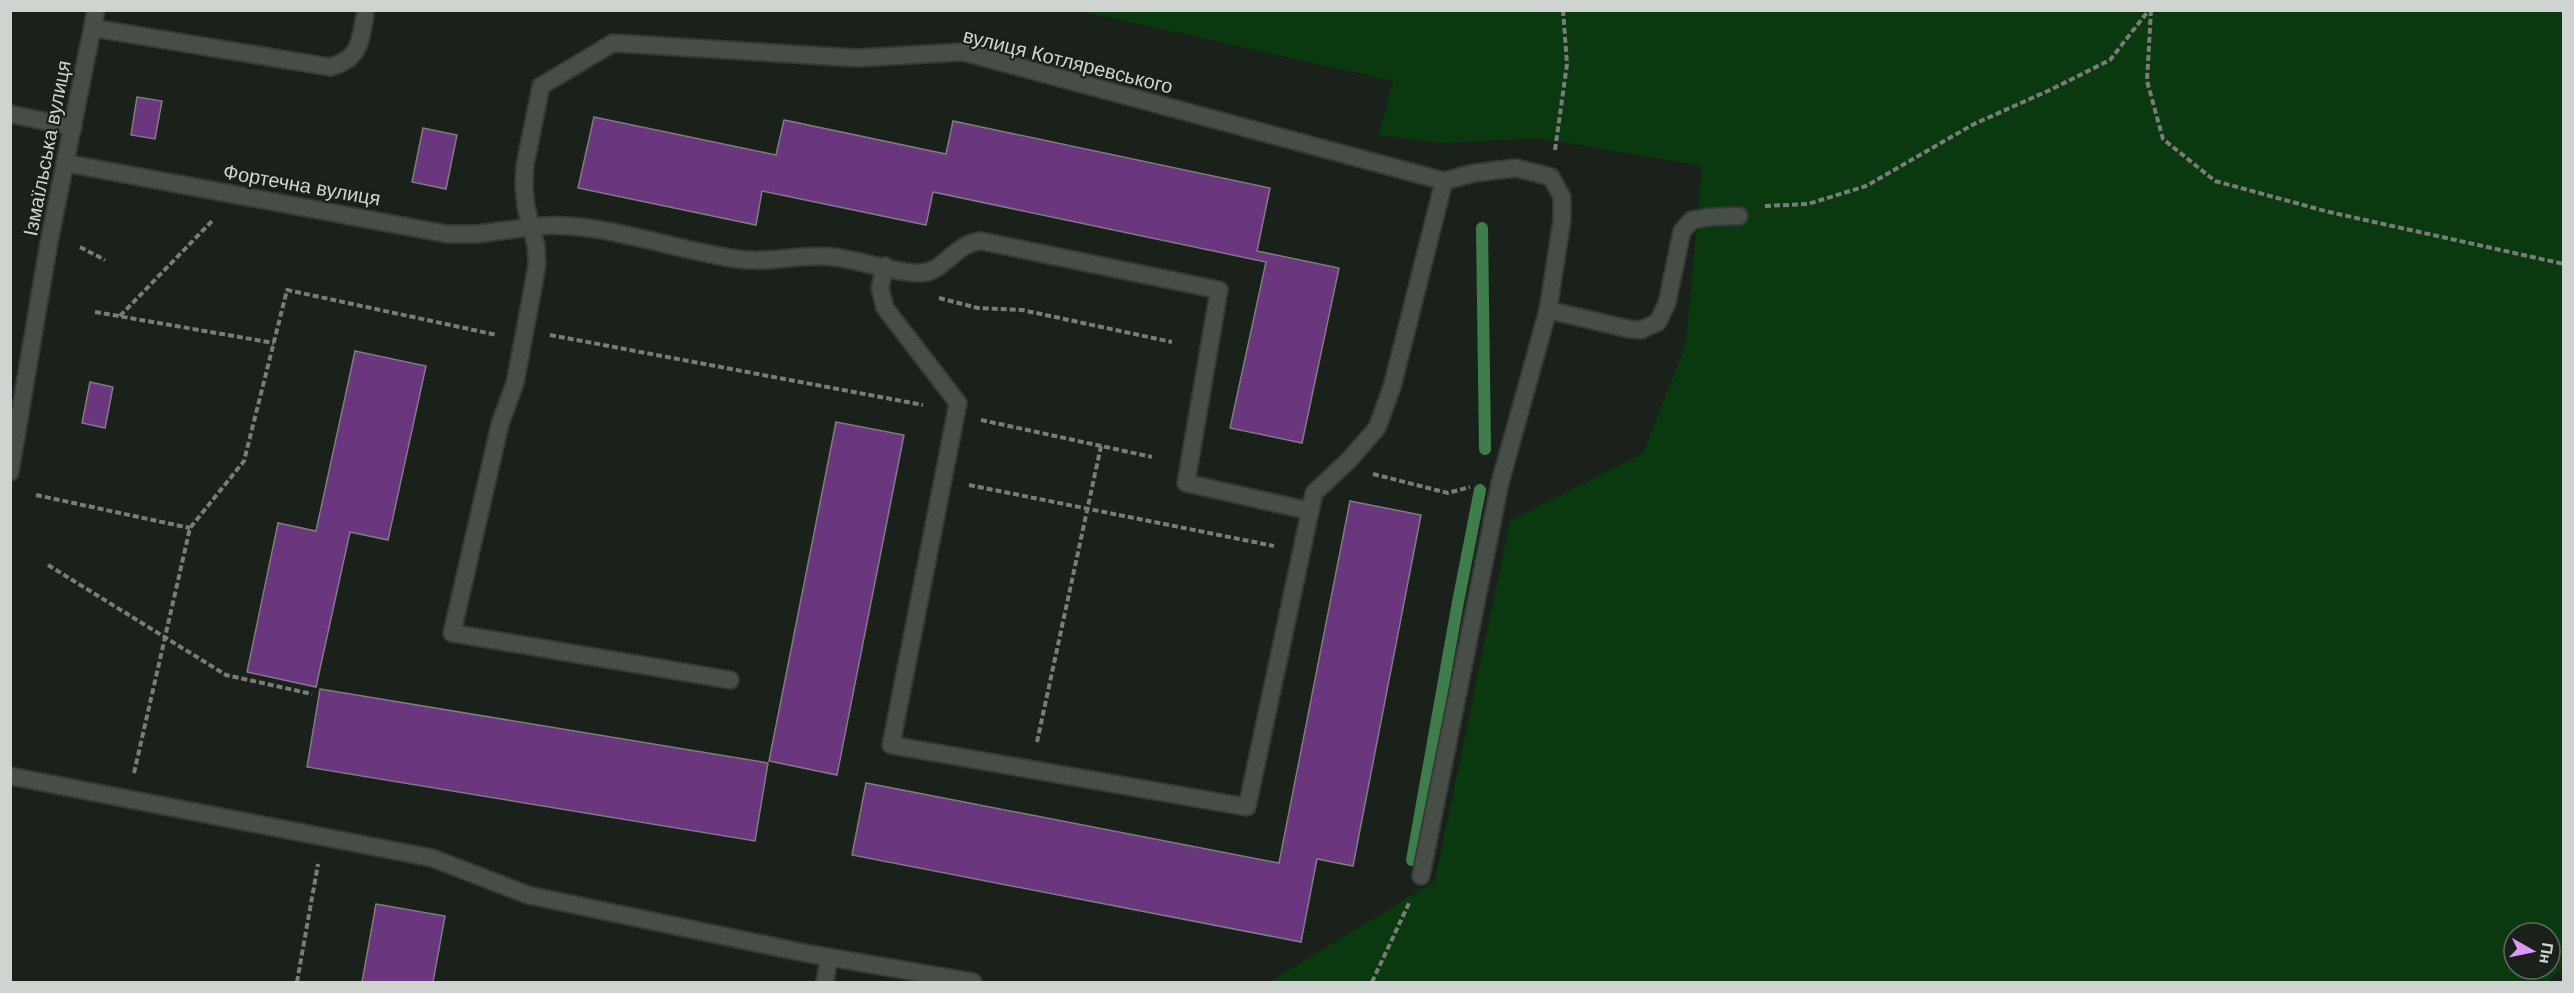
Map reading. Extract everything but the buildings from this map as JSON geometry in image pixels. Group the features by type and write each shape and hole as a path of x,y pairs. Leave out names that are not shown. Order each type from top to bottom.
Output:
{"street":[{"name":"Ізмаїльська вулиця","path":"10,472 49,242 96,10"},
{"path":"93,28 330,67 344,63 355,53 361,39 364,15"},
{"name":"вулиця Котляревського","path":"532,227 525,196 525,165 541,86 613,43 857,58 963,52 1444,181"},
{"path":"10,114 73,127"},
{"name":"Фортечна вулиця","path":"65,164 447,234 494,232 547,225 579,227 738,259 781,259 813,255 918,273 937,268 962,245 981,240 1219,290 1186,483 1310,511"},
{"path":"885,266 880,288 885,308 958,403 891,745 1246,807 1314,493 1349,460 1377,428 1392,387 1444,181 1474,173 1516,168 1551,177 1562,197 1562,220 1548,310 1500,483 1421,876"},
{"path":"1548,310 1629,329 1641,330 1658,322 1667,303 1682,231 1692,220 1739,216"},
{"path":"532,227 537,264 515,383 500,424 452,633 730,680"},
{"path":"10,776 432,858 528,895 829,957 973,982"},
{"path":"825,982 829,957"}],"path":[{"path":"1551,177 1567,64 1563,10"},
{"path":"1761,207 1808,204 1866,186 1974,124 2110,60 2150,10"},
{"path":"2150,10 2147,81 2163,139 2215,181 2329,212 2564,264"},
{"path":"120,316 216,217"},
{"path":"80,247 105,260"},
{"path":"128,799 190,528 244,461 287,290 501,336"},
{"path":"938,298 978,308 1022,310 1172,342"},
{"path":"95,312 274,344"},
{"path":"546,334 927,405"},
{"path":"983,420 1152,458"},
{"path":"1036,747 1101,446"},
{"path":"1349,460 1378,476 1448,493 1463,491 1475,485 1500,483"},
{"path":"968,485 1178,525 1278,547"},
{"path":"36,495 190,528"},
{"path":"48,566 226,675 312,694"},
{"path":"297,982 322,837"},
{"path":"1372,982 1421,876"}],"green space":[{"path":"1081,11 2563,11 2563,968 2562,921 2502,921 2502,981 2548,982 1269,982 1435,881 1510,521 1643,453 1686,344 1702,166 1539,138 1440,143 1379,135 1393,81"}],"waterway":[{"path":"1482,228 1485,449"},
{"path":"1412,860 1480,490"}]}
